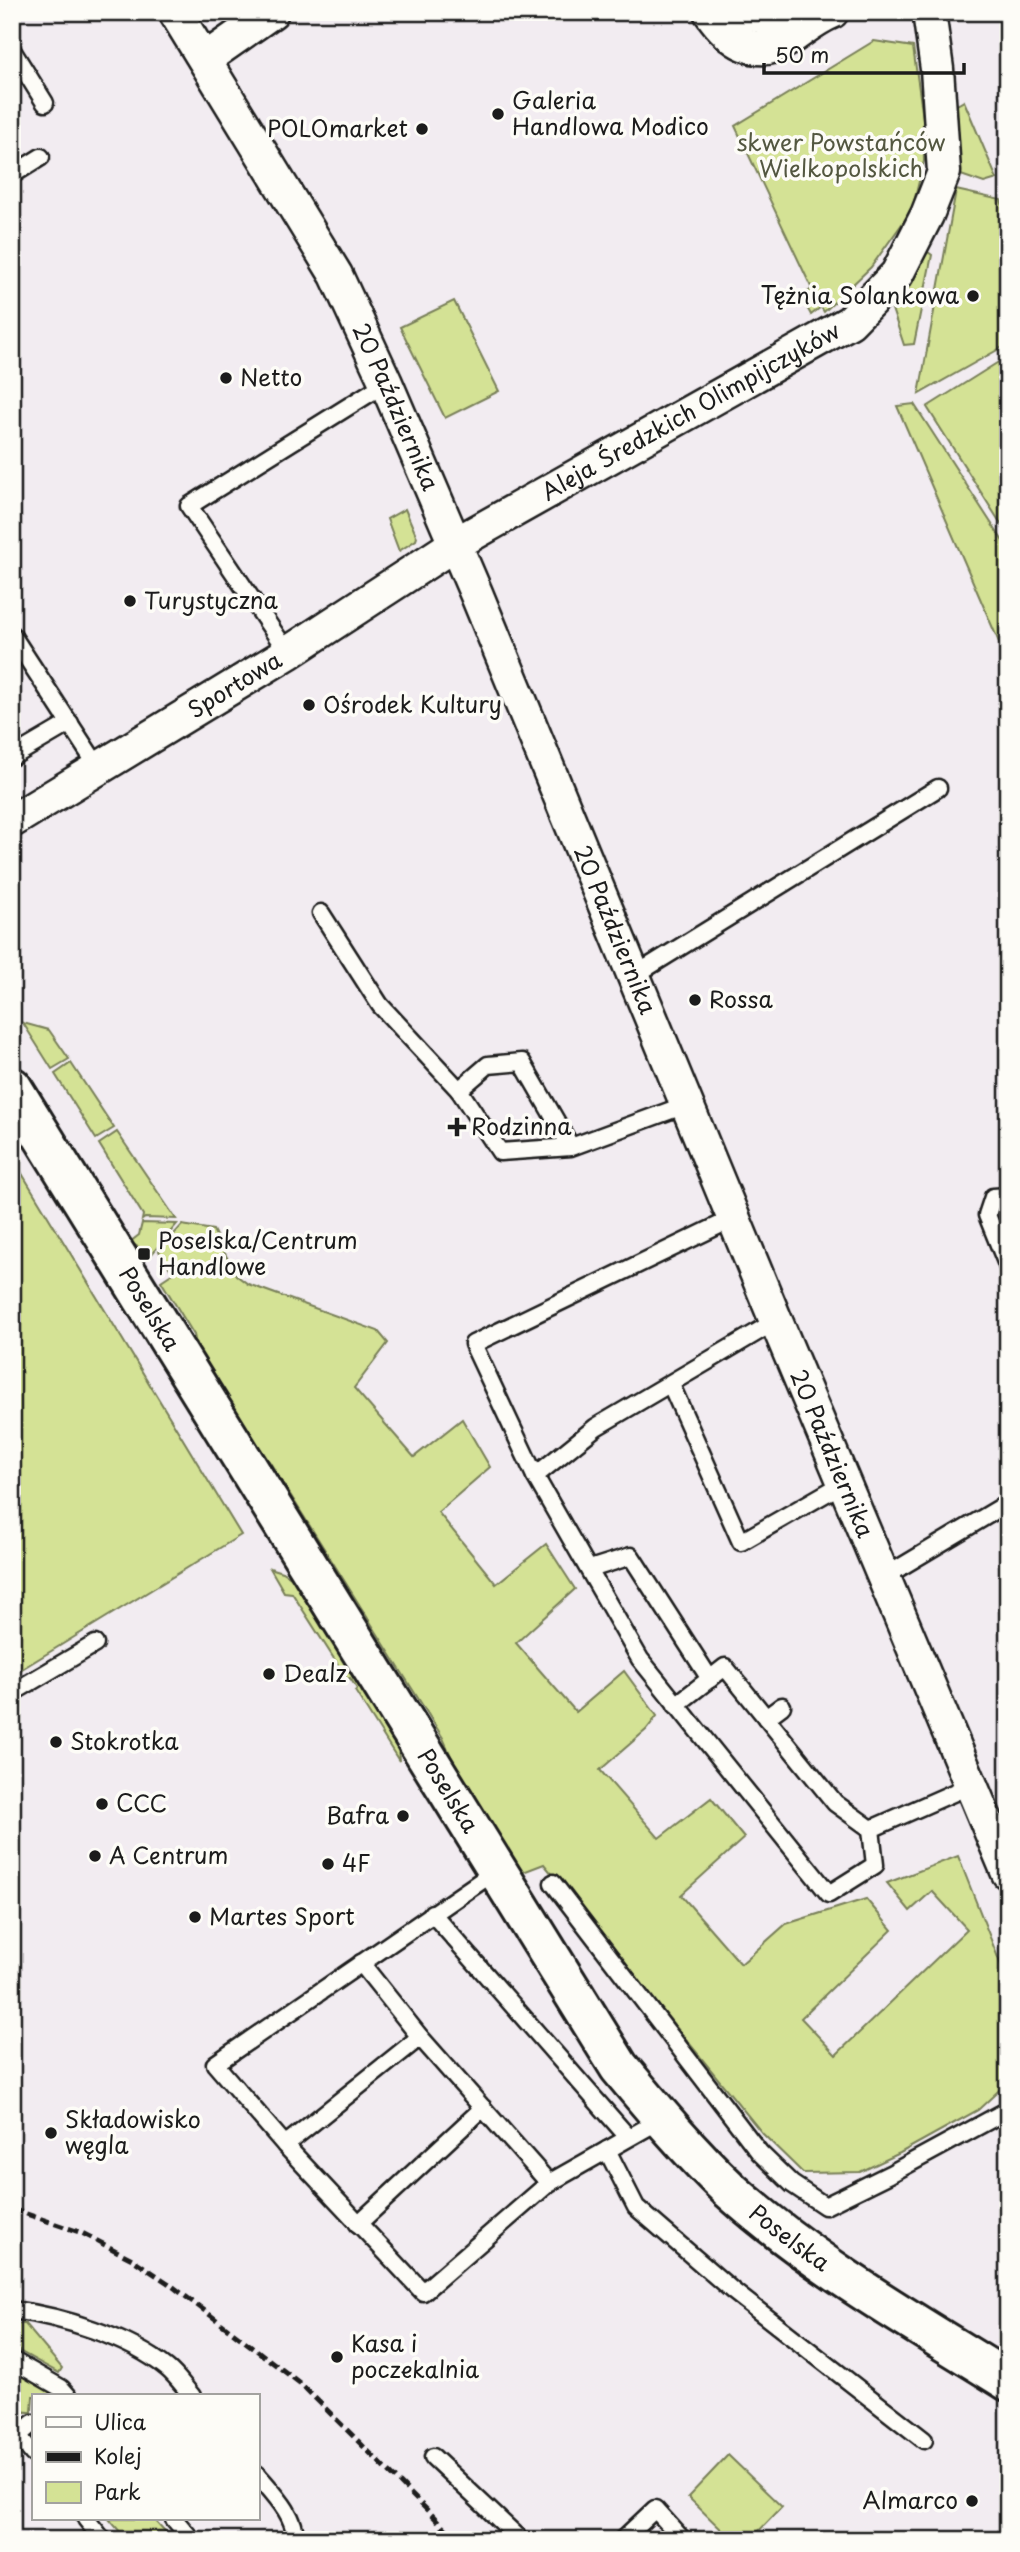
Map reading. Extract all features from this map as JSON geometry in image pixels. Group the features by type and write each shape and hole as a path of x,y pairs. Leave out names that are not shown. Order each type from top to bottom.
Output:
{"street":[{"name":"20 Października","path":"175,12 336,275 386,383 1008,1873"},
{"path":"205,59 272,12"},
{"path":"710,12 734,40 755,48 777,45 788,40 823,16"},
{"path":"743,12 775,20 823,16"},
{"name":"Aleja Średzkich Olimpijczyków","path":"455,544 850,322 897,274 927,215 944,172 937,69 929,12"},
{"name":"Sportowa","path":"12,821 288,653 455,544"},
{"name":"Poselska","path":"12,1087 619,2067 662,2119 730,2190 800,2247 1008,2381"}],"lane":[{"path":"12,50 45,103"},
{"path":"12,175 41,157"},
{"path":"288,653 189,506 386,383"},
{"path":"12,635 98,767"},
{"path":"12,757 70,723"},
{"path":"635,975 938,788"},
{"path":"321,913 380,1005 459,1090 500,1152 571,1147 688,1104"},
{"path":"459,1090 488,1065 522,1062 571,1147"},
{"path":"1008,1196 993,1197 987,1215 1008,1267"},
{"path":"676,1704 725,1667 835,1803 871,1829 875,1865 829,1894 640,1660 536,1476 473,1345 734,1218"},
{"path":"536,1476 596,1427 776,1321"},
{"path":"671,1385 741,1542 844,1483"},
{"path":"884,1577 1008,1503"},
{"path":"590,1570 631,1556 710,1679"},
{"path":"12,1693 95,1644"},
{"path":"766,1718 782,1706"},
{"path":"871,1829 971,1785"},
{"path":"497,1870 215,2064 285,2145 423,2291 549,2183 662,2119"},
{"path":"553,1884 760,2153 792,2184 825,2206 1008,2110"},
{"path":"432,1913 628,2137"},
{"path":"361,1963 420,2036 549,2183"},
{"path":"285,2145 420,2036"},
{"path":"358,2224 483,2108"},
{"path":"607,2150 636,2207 733,2291 924,2440"},
{"path":"12,2310 43,2314 87,2327 152,2356 170,2370 190,2394"},
{"path":"12,2360 61,2388 66,2394"},
{"path":"32,2424 15,2432 32,2453"},
{"path":"433,2457 521,2540"},
{"path":"259,2476 296,2528 295,2540"},
{"path":"622,2540 655,2509 683,2540"},
{"path":"87,2520 103,2540"},
{"path":"175,2520 192,2540"}],"green space":[{"name":"skwer Powstańców Wielkopolskich","path":"874,41 913,47 923,118 924,161 912,210 871,267 824,312 821,307 811,315 801,296 812,289 735,126"},
{"path":"964,101 997,179 984,183 958,174 957,105"},
{"path":"956,190 1001,200 1008,221 1008,344 919,394"},
{"path":"928,252 932,255 914,344 904,345 892,309 899,292"},
{"path":"454,301 499,391 445,418 400,327"},
{"path":"1008,356 1008,535 927,407"},
{"path":"914,404 1008,549 1008,663 897,406"},
{"path":"405,509 417,537 399,551 387,519"},
{"path":"23,1023 49,1030 69,1059 52,1069"},
{"path":"71,1063 114,1128 96,1139 55,1074"},
{"path":"117,1132 176,1219 142,1220 143,1215 99,1144"},
{"path":"12,1157 241,1535 12,1675"},
{"path":"142,1223 177,1224 151,1255 130,1242 139,1235"},
{"path":"182,1225 213,1230 236,1275 248,1284 378,1331 388,1343 354,1388 414,1457 462,1419 490,1467 438,1512 496,1584 546,1544 575,1589 516,1643 576,1712 624,1671 657,1716 646,1730 600,1770 659,1838 711,1798 744,1838 681,1895 741,1964 786,1924 866,1899 892,1930 801,2018 836,2055 967,1929 932,1891 910,1911 887,1883 958,1856 1008,1983 1008,2082 978,2110 860,2172 803,2173 762,2133 544,1864 518,1874 465,1788 443,1738 269,1461 200,1363 194,1335 161,1281 173,1273 159,1251"},
{"path":"270,1568 297,1581 398,1745 399,1761 355,1691 357,1689 350,1678 347,1679 292,1593 284,1592"},
{"path":"12,2324 25,2324 62,2368 59,2373 12,2347"},
{"path":"12,2370 51,2394 32,2394 32,2412 18,2409 12,2391"},
{"path":"728,2455 782,2507 750,2540 732,2540 688,2497"},
{"path":"110,2520 155,2520 173,2540 127,2540"}],"railway":[{"path":"12,2209 82,2233 132,2259 168,2283 301,2384 457,2540"}],"place":[{"name":"Galeria Handlowa Modico","path":"498,114"},
{"name":"POLOmarket","path":"422,129"},
{"name":"Tężnia Solankowa","path":"973,296"},
{"name":"Netto","path":"226,378"},
{"name":"Turystyczna","path":"130,601"},
{"name":"Ośrodek Kultury","path":"309,705"},
{"name":"Rossa","path":"695,1000"},
{"name":"Rodzinna","path":"457,1127"},
{"name":"Poselska/Centrum Handlowe","path":"144,1254"},
{"name":"Dealz","path":"269,1674"},
{"name":"Stokrotka","path":"56,1742"},
{"name":"CCC","path":"102,1804"},
{"name":"Bafra","path":"403,1816"},
{"name":"A Centrum","path":"95,1856"},
{"name":"4F","path":"328,1864"},
{"name":"Martes Sport","path":"195,1917"},
{"name":"Składowisko węgla","path":"51,2133"},
{"name":"Kasa i poczekalnia","path":"337,2357"},
{"name":"Almarco","path":"972,2501"}]}
